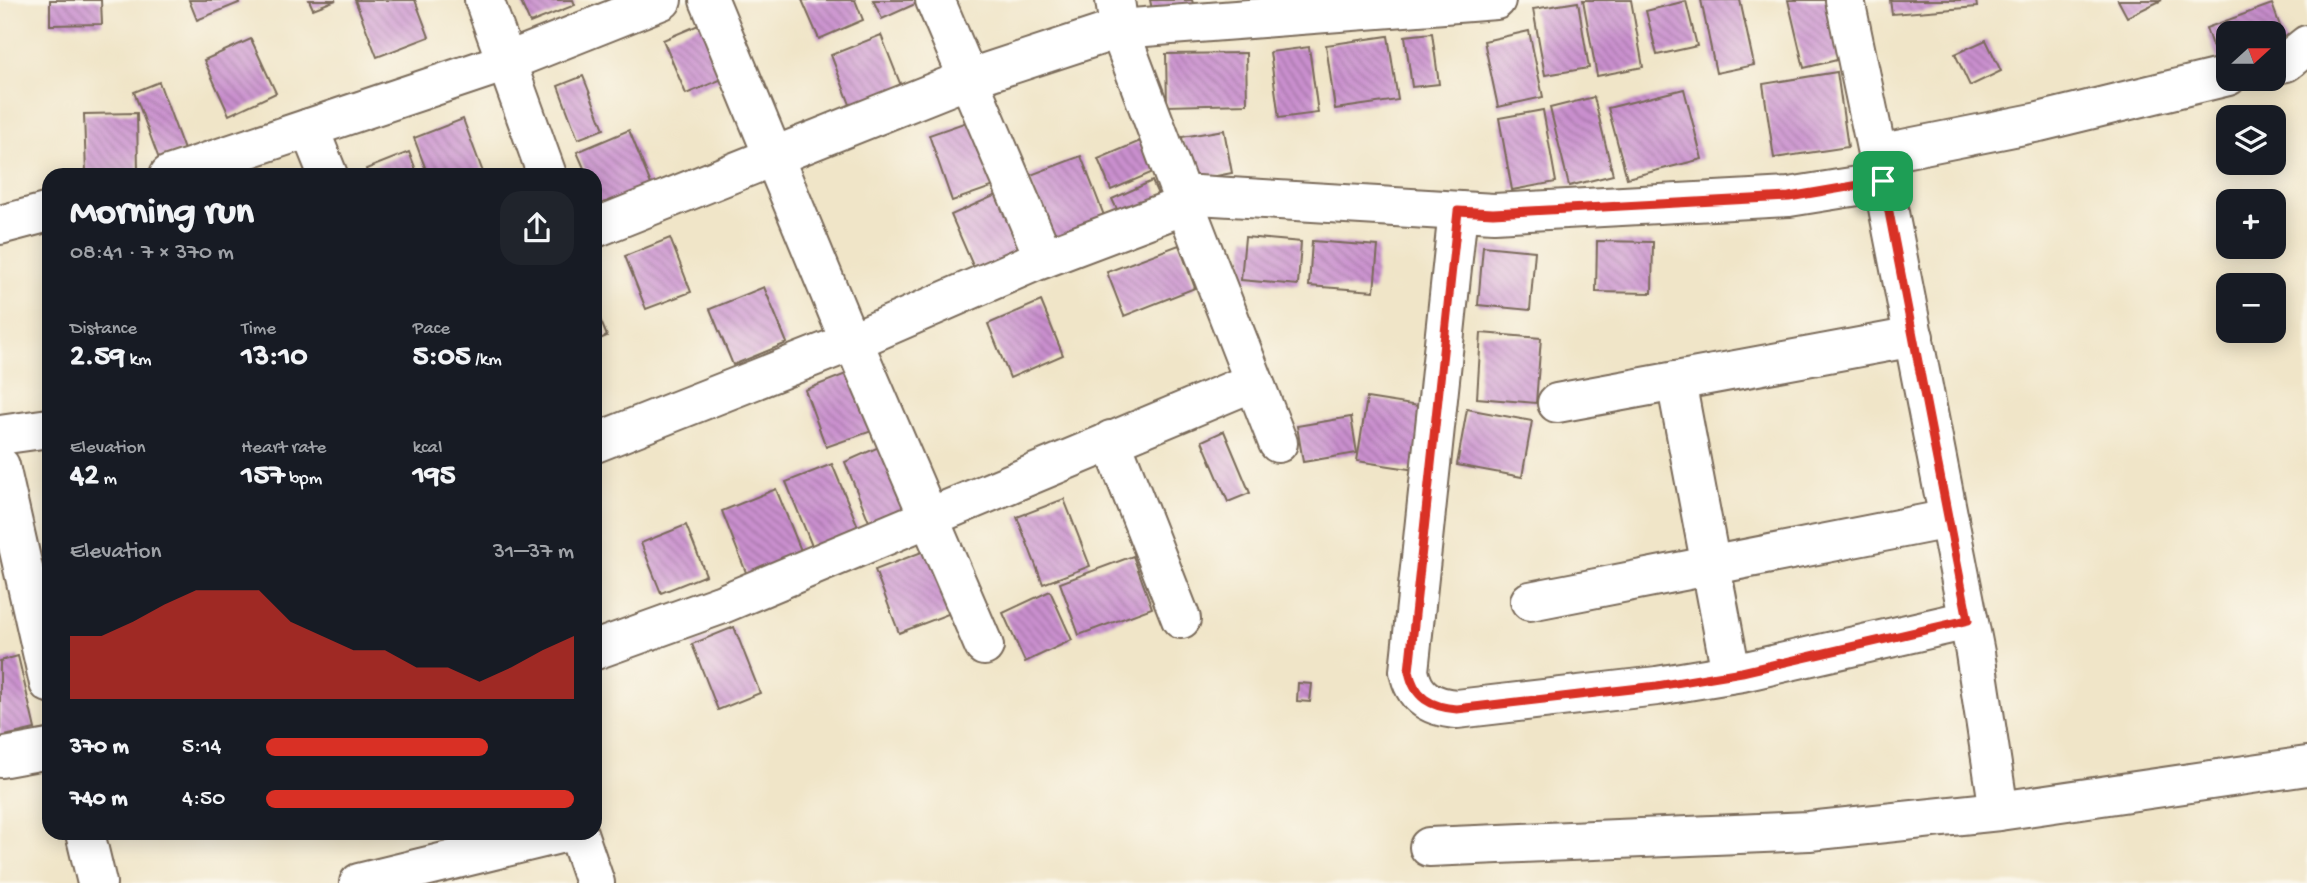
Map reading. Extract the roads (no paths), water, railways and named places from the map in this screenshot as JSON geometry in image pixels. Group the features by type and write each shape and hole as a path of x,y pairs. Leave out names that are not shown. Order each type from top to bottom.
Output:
{"street":[{"path":"484,0 544,168"},
{"path":"190,168 506,62 662,0"},
{"path":"709,0 851,341 984,646"},
{"path":"936,0 1044,258"},
{"path":"602,225 970,78 1117,14 1496,0"},
{"path":"1845,0 1881,168 1949,519 1999,811"},
{"path":"1117,14 1183,200 1278,443"},
{"path":"2286,62 2307,45"},
{"path":"602,440 851,341 1183,200 1493,213 1789,197 2039,122 2216,79"},
{"path":"309,128 325,168"},
{"path":"1458,211 1409,671 1416,693 1426,702 1457,709 1657,686 1731,673 1968,620"},
{"path":"0,225 42,214"},
{"path":"1557,403 1914,337"},
{"path":"1676,381 1731,673"},
{"path":"602,647 720,605 1252,382"},
{"path":"0,435 42,429"},
{"path":"1111,440 1181,619"},
{"path":"0,466 42,652"},
{"path":"1530,601 1949,519"},
{"path":"0,758 42,750"},
{"path":"1429,847 1809,831 1999,811 2307,766"},
{"path":"87,840 97,883"},
{"path":"359,883 535,840"},
{"path":"580,840 595,883"}]}
